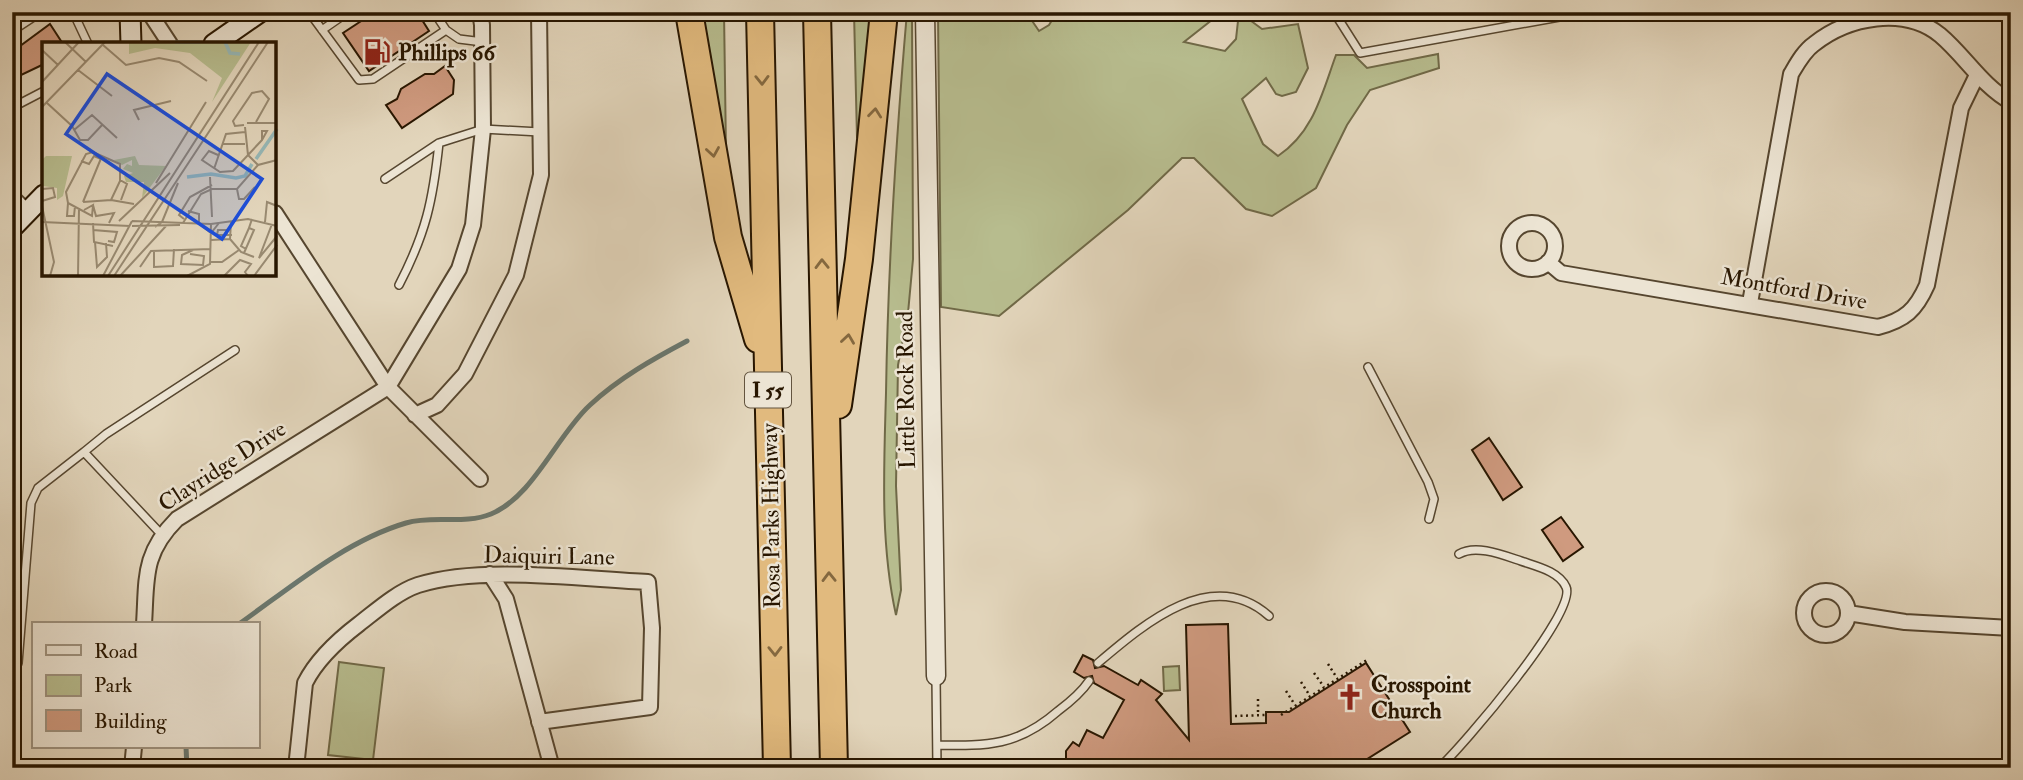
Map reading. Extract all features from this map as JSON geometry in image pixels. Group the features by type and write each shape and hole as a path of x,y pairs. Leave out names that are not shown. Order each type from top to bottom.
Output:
{"highway":[{"path":"689,12 728,237 768,372"},
{"name":"Rosa Parks Highway","path":"760,12 777,768"},
{"path":"817,12 834,768"},
{"path":"827,479 859,259 884,12"}],"main road":[{"path":"130,12 131,42"},
{"path":"217,42 260,12"},
{"path":"12,228 42,197"}],"street":[{"path":"149,12 169,42"},
{"name":"Clayridge Drive","path":"144,622 149,557 162,534 177,519 388,387 459,269 473,225 484,129 480,12"},
{"path":"415,415 438,405 465,374 516,275 541,175 539,12"},
{"name":"Little Rock Road","path":"925,12 936,676"},
{"path":"1750,303 1790,74 1811,46 1833,31 1861,20 1917,21 1939,35 1977,75 2011,102"},
{"name":"Montford Drive","path":"1548,262 1561,273 1750,303 1878,327 1906,318 1920,303 1927,285 1961,108 1977,75"},
{"path":"12,197 27,212"},
{"path":"276,215 388,387 480,479"},
{"path":"490,574 506,599 552,768"},
{"name":"Daiquiri Lane","path":"296,768 305,683 311,670 339,640 416,586 490,574 648,582 652,628 650,707 539,722"},
{"path":"1849,612 1905,622 2011,628"},
{"path":"132,768 134,748"}],"lane":[{"path":"12,31 41,12"},
{"path":"73,12 87,42"},
{"path":"309,12 359,80 373,79 446,30"},
{"path":"322,30 348,12"},
{"path":"434,12 446,30 459,39 482,42"},
{"path":"1334,12 1360,53 1587,12"},
{"path":"12,104 19,104 42,92"},
{"path":"385,179 439,143 484,129 540,132"},
{"path":"399,285 421,242 435,187 439,143"},
{"path":"18,663 31,503 38,488 106,434 234,350"},
{"path":"1368,367 1428,482 1434,499 1429,519"},
{"path":"84,452 162,534"},
{"path":"1439,768 1470,735 1551,631 1567,600 1567,588 1560,579 1536,566 1486,552 1467,550 1459,555"},
{"path":"1098,663 1168,612 1194,600 1231,595 1252,602 1269,616"},
{"name":"Little Rock Road","path":"936,676 937,768"},
{"path":"937,746 990,745 1025,735 1060,710 1089,681"}],"path":[{"path":"1281,715 1367,660"},
{"path":"1328,664 1337,678"},
{"path":"1314,673 1324,687"},
{"path":"1301,682 1310,696"},
{"path":"1286,691 1295,705"},
{"path":"1258,699 1258,715"},
{"path":"1235,716 1266,715"}],"green space":[{"path":"702,12 724,12 726,151"},
{"path":"854,12 871,12 862,138 857,137"},
{"path":"907,12 912,12 913,259 908,313 898,365 896,486 901,590 896,615 885,533 884,449 896,155"},
{"path":"938,12 1026,12 1039,31 1049,25 1057,12 1222,12 1184,42 1225,51 1236,39 1239,12 1262,29 1298,24 1308,68 1296,92 1282,96 1276,94 1266,78 1242,99 1263,144 1278,156 1308,124 1336,55 1354,55 1367,68 1438,54 1439,68 1370,90 1347,125 1316,188 1272,216 1246,209 1194,158 1182,158 1128,210 999,316 941,307"},
{"path":"339,662 384,668 373,760 328,755"},
{"path":"1179,666 1180,690 1164,691 1163,667"}],"building":[{"name":"Phillips 66","path":"375,12 417,12 429,31 369,71 343,33"},
{"path":"50,24 62,42 42,42 42,65 17,77 12,69 12,52"},
{"path":"445,66 454,80 453,94 402,128 386,105 397,99 401,89 425,74 434,74"},
{"path":"1489,438 1522,487 1503,500 1472,450"},
{"path":"1561,517 1583,547 1563,561 1542,530"},
{"name":"Crosspoint Church","path":"1228,624 1231,724 1266,723 1266,712 1289,712 1366,663 1410,732 1353,768 1066,768 1066,751 1073,742 1079,746 1087,730 1103,738 1124,700 1094,683 1092,676 1084,678 1074,672 1083,655 1093,660 1095,668 1104,666 1138,685 1141,680 1162,694 1156,700 1189,740 1186,625"}],"waterway":[{"path":"242,622 340,553 383,531 416,521 481,517 506,506 532,480 590,405 624,378 687,341"},
{"path":"186,748 187,768"}],"place":[{"name":"Phillips 66","path":"377,52"},
{"name":"Crosspoint Church","path":"1350,697"}]}
